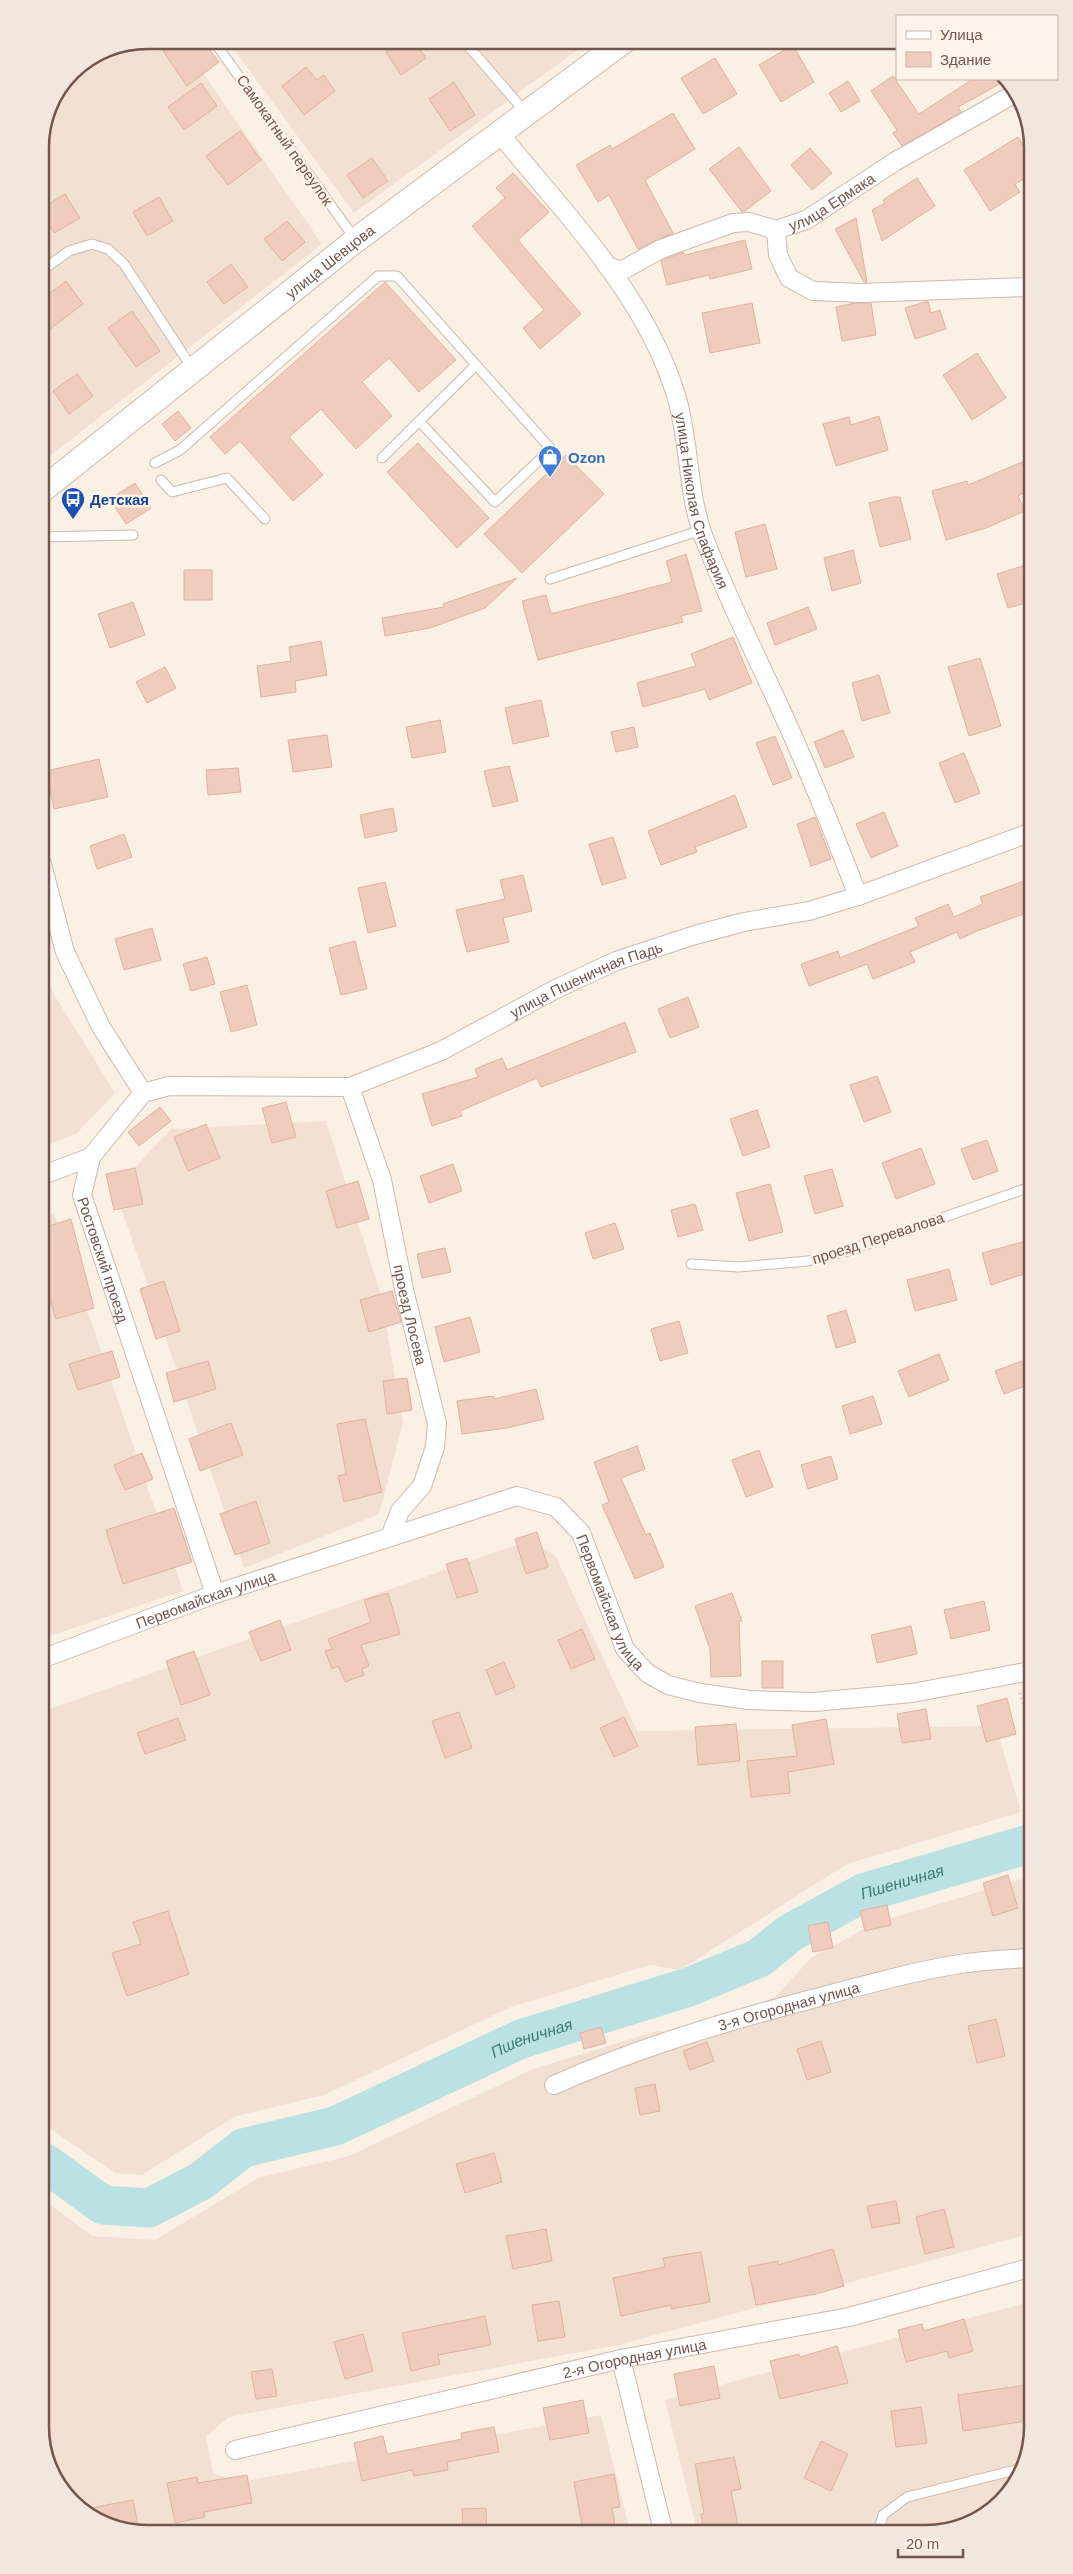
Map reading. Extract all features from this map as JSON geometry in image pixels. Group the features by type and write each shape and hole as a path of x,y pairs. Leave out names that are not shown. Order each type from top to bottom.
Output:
{"main road":[{"name":"улица Шевцова","path":"49,485 356,240 613,49"}],"street":[{"name":"улица Ермака","path":"607,266 622,271 661,248 733,223 749,222 776,230 806,220 896,161 1010,96"},
{"name":"улица Николая Спафария","path":"500,134 607,266 637,308 676,395 702,530 738,621 781,709 825,810 858,896"},
{"path":"776,230 778,255 789,278 813,291 861,293 1024,287"},
{"name":"улица Пшеничная Падь","path":"143,1093 169,1086 350,1087 441,1051 554,990 616,961 695,935 744,922 809,911 858,896 1024,834"},
{"path":"49,891 65,952 101,1027 143,1093"},
{"name":"проезд Лосева","path":"350,1087 382,1180 405,1294 437,1424 435,1447 422,1486 400,1511 390,1537"},
{"name":"Ростовский проезд","path":"143,1093 91,1157 82,1195 216,1594"},
{"path":"49,1173 91,1157"},
{"name":"Первомайская улица","path":"49,1656 216,1594 517,1496 556,1507 581,1533 625,1649 647,1673 668,1685 700,1693 749,1700 814,1702 912,1693 1023,1673"},
{"name":"3-я Огородная улица","path":"554,2085 702,2028 892,1978 960,1964 1024,1959"},
{"name":"2-я Огородная улица","path":"235,2450 621,2360 849,2317 1024,2269"},
{"path":"621,2360 662,2525"}],"lane":[{"name":"Самокатный переулок","path":"219,49 356,240"},
{"path":"471,49 527,114"},
{"path":"49,265 68,251 92,244 108,249 124,264 193,369"},
{"path":"155,463 180,450 378,276 397,276 551,449 495,502 419,421"},
{"path":"382,458 476,364"},
{"path":"161,480 172,492 227,478 265,519"},
{"path":"550,579 702,530"},
{"path":"49,537 133,535"},
{"name":"проезд Перевалова","path":"691,1264 739,1267 808,1261 848,1251 1024,1189"},
{"path":"880,2525 883,2515 907,2497 1015,2469"}],"shaded area":[{"path":"146,49 186,49 322,244 49,457 49,140 52,121 59,103 77,77 87,69 109,56 121,52"},
{"path":"234,49 579,49 354,213"},
{"path":"49,986 115,1093 77,1133 49,1145"},
{"path":"326,1121 381,1295 403,1423 379,1514 244,1568 117,1196 124,1179 171,1129"},
{"path":"54,1213 183,1591 49,1636 49,1215"},
{"path":"530,1540 555,1555 637,1731 996,1726 1021,1812 847,1864 680,1970 650,1965 511,2007 324,2095 236,2116 142,2175 115,2173 49,2128 49,1709"},
{"path":"1024,1878 1024,2235 618,2345 229,2417 206,2436 213,2473 241,2482 601,2415 628,2525 140,2525 115,2520 98,2512 77,2497 65,2482 54,2459 49,2428 49,2204 92,2236 155,2240 258,2178 349,2156 533,2069 657,2031 694,2036 775,1997 811,1958 875,1923"},
{"path":"1024,2303 1024,2428 1021,2453 1008,2482 996,2497 970,2515 952,2522 927,2525 696,2525 665,2400"}],"building":[{"path":"166,49 209,49 219,62 187,86 163,51"},
{"path":"390,49 420,49 426,58 401,75 386,52"},
{"path":"786,49 795,49 814,82 781,102 759,65"},
{"path":"715,58 737,94 703,114 681,78"},
{"path":"306,67 317,80 324,75 335,91 304,115 282,86"},
{"path":"893,76 919,114 971,80 998,80 1001,83 958,107 961,112 902,146 893,133 897,130 871,91"},
{"path":"848,81 860,101 841,112 829,93"},
{"path":"454,82 475,115 450,131 429,99"},
{"path":"201,83 217,106 184,130 168,107"},
{"path":"673,113 695,149 645,180 673,233 638,249 609,195 598,202 576,165 610,145 612,149"},
{"path":"240,131 261,160 228,185 206,156"},
{"path":"1018,137 1024,147 1024,179 1015,184 1020,192 990,211 964,170"},
{"path":"739,147 771,191 744,212 742,212 709,169"},
{"path":"810,148 832,173 812,190 791,165"},
{"path":"372,158 388,181 363,198 347,175"},
{"path":"513,173 549,212 518,240 581,314 540,349 523,328 544,310 472,226 505,198 496,188"},
{"path":"917,178 935,206 882,241 872,210 885,203 883,200"},
{"path":"65,194 80,218 54,233 49,224 49,204"},
{"path":"159,197 173,221 147,236 133,212"},
{"path":"856,218 867,282 864,282 835,229"},
{"path":"287,221 305,242 282,261 264,239"},
{"path":"745,240 752,269 710,279 709,275 667,285 661,261 683,252 685,255"},
{"path":"231,264 248,287 224,304 207,282"},
{"path":"66,281 83,304 49,330 49,294"},
{"path":"385,282 456,360 419,392 389,358 362,382 392,416 356,449 321,409 289,437 323,475 293,501 240,441 225,454 210,437"},
{"path":"928,301 931,313 940,310 946,329 915,339 905,308"},
{"path":"752,303 760,343 710,353 702,313"},
{"path":"855,303 871,303 876,335 842,341 836,307"},
{"path":"132,311 160,351 136,367 108,328"},
{"path":"977,353 1006,398 972,420 943,375"},
{"path":"77,374 93,396 69,414 53,391"},
{"path":"178,411 191,428 175,441 162,424"},
{"path":"879,416 888,450 836,466 823,424 849,417 851,425"},
{"path":"418,443 489,518 457,548 387,472"},
{"path":"566,455 604,494 522,573 484,534"},
{"path":"1022,462 1024,467 1024,493 1018,496 1024,511 986,528 946,540 932,491 967,481 968,485"},
{"path":"135,483 151,508 126,524 110,499"},
{"path":"900,497 911,539 880,547 869,503"},
{"path":"765,524 777,569 746,577 735,532"},
{"path":"853,550 861,583 832,591 824,558"},
{"path":"686,554 702,611 681,616 683,622 538,660 522,601 546,595 551,614 672,582 666,561"},
{"path":"1024,566 1024,603 1008,608 997,574"},
{"path":"184,570 212,570 212,600 184,600"},
{"path":"517,578 485,608 430,628 385,636 382,618 444,607 443,604"},
{"path":"133,602 145,635 110,648 98,614"},
{"path":"808,607 817,629 775,645 767,623"},
{"path":"733,637 752,683 709,700 705,689 643,707 637,683 696,666 691,654"},
{"path":"321,641 327,675 295,681 296,692 261,697 257,666 291,661 289,647"},
{"path":"980,658 1001,726 969,736 948,667"},
{"path":"165,667 176,688 147,703 136,682"},
{"path":"879,675 890,713 862,721 852,683"},
{"path":"541,700 549,736 513,744 505,708"},
{"path":"440,720 446,752 412,758 406,727"},
{"path":"634,727 638,747 616,752 611,732"},
{"path":"843,730 854,757 825,768 814,742"},
{"path":"327,735 332,767 293,772 288,740"},
{"path":"775,736 792,778 773,785 756,743"},
{"path":"964,753 980,793 955,803 939,763"},
{"path":"99,759 108,797 54,809 49,785 49,770"},
{"path":"509,766 518,801 493,807 484,771"},
{"path":"238,768 241,792 208,795 206,770"},
{"path":"735,795 747,827 695,847 697,852 661,865 648,831"},
{"path":"393,808 397,831 365,838 360,815"},
{"path":"884,812 898,846 871,858 856,824"},
{"path":"815,817 831,859 811,866 797,824"},
{"path":"124,834 132,857 97,869 90,846"},
{"path":"613,837 626,878 602,885 589,844"},
{"path":"523,875 532,911 503,918 509,942 467,952 456,910 505,899 500,880"},
{"path":"1024,881 1024,914 960,939 957,932 910,952 915,962 873,979 867,964 809,986 801,964 838,951 840,958 919,926 915,918 948,904 954,917 983,904 980,897"},
{"path":"385,882 396,926 368,933 358,888"},
{"path":"152,928 161,960 124,970 115,939"},
{"path":"355,941 367,989 341,995 329,948"},
{"path":"207,957 215,984 191,991 183,964"},
{"path":"247,985 257,1025 231,1032 220,992"},
{"path":"688,997 699,1027 670,1038 658,1009"},
{"path":"625,1022 636,1052 541,1087 537,1078 460,1111 462,1116 432,1126 422,1094 478,1077 475,1069 502,1058 507,1070"},
{"path":"877,1076 891,1112 864,1122 850,1085"},
{"path":"286,1102 296,1137 272,1143 262,1108"},
{"path":"160,1107 171,1121 139,1146 128,1132"},
{"path":"757,1110 770,1147 743,1156 730,1119"},
{"path":"206,1124 220,1158 188,1171 174,1137"},
{"path":"987,1140 998,1171 973,1180 961,1149"},
{"path":"921,1148 935,1184 896,1199 882,1163"},
{"path":"453,1164 462,1191 429,1203 420,1176"},
{"path":"135,1168 143,1204 114,1210 106,1174"},
{"path":"832,1169 843,1206 815,1214 804,1176"},
{"path":"358,1181 369,1219 337,1228 326,1191"},
{"path":"770,1184 783,1232 749,1241 736,1193"},
{"path":"695,1204 703,1230 678,1237 671,1210"},
{"path":"71,1219 94,1308 56,1319 49,1295 49,1226"},
{"path":"615,1223 624,1249 593,1259 585,1233"},
{"path":"1024,1242 1024,1274 991,1285 982,1253"},
{"path":"445,1248 451,1272 422,1278 417,1254"},
{"path":"949,1269 957,1300 915,1311 907,1280"},
{"path":"164,1281 180,1331 156,1339 140,1289"},
{"path":"392,1291 401,1322 369,1332 360,1300"},
{"path":"846,1310 856,1342 836,1348 827,1316"},
{"path":"470,1317 480,1352 444,1362 435,1327"},
{"path":"679,1321 688,1353 660,1361 651,1329"},
{"path":"112,1351 120,1377 78,1390 69,1364"},
{"path":"939,1354 949,1380 909,1397 898,1371"},
{"path":"208,1361 216,1389 174,1402 166,1373"},
{"path":"1022,1361 1024,1367 1024,1386 1004,1394 995,1371"},
{"path":"407,1378 412,1410 387,1414 383,1381"},
{"path":"536,1389 544,1419 507,1428 462,1434 457,1401 493,1396 494,1399"},
{"path":"873,1396 882,1424 850,1434 842,1406"},
{"path":"365,1419 382,1492 344,1502 338,1476 346,1474 337,1424"},
{"path":"231,1423 243,1455 200,1471 189,1439"},
{"path":"637,1446 645,1469 621,1478 646,1535 650,1533 664,1567 635,1579 602,1505 609,1502 594,1462"},
{"path":"759,1450 773,1487 746,1497 732,1460"},
{"path":"142,1453 153,1479 125,1490 114,1465"},
{"path":"831,1456 838,1479 808,1489 801,1465"},
{"path":"256,1501 270,1543 235,1555 220,1514"},
{"path":"174,1508 192,1562 123,1584 106,1530"},
{"path":"537,1532 548,1567 526,1574 515,1539"},
{"path":"467,1558 478,1592 457,1598 446,1564"},
{"path":"388,1593 400,1634 361,1645 369,1666 362,1669 364,1675 345,1682 338,1666 332,1669 325,1651 332,1649 328,1639 371,1622 364,1600"},
{"path":"732,1593 742,1621 739,1621 741,1676 711,1677 710,1649 695,1606"},
{"path":"984,1601 990,1630 951,1639 944,1610"},
{"path":"280,1620 291,1650 261,1661 249,1632"},
{"path":"911,1626 917,1654 877,1663 871,1635"},
{"path":"582,1629 595,1659 571,1669 558,1640"},
{"path":"194,1651 210,1695 181,1705 166,1661"},
{"path":"762,1661 783,1661 783,1688 762,1688"},
{"path":"504,1662 515,1687 496,1695 486,1670"},
{"path":"1007,1698 1016,1734 986,1742 977,1706"},
{"path":"926,1709 931,1739 902,1743 897,1714"},
{"path":"459,1712 472,1748 445,1758 432,1721"},
{"path":"624,1717 638,1746 614,1757 600,1728"},
{"path":"178,1718 186,1740 145,1754 137,1733"},
{"path":"826,1719 834,1764 788,1772 790,1793 751,1797 747,1761 797,1756 792,1725"},
{"path":"736,1724 740,1761 698,1765 695,1727"},
{"path":"1008,1875 1018,1908 993,1916 983,1883"},
{"path":"887,1905 891,1925 865,1931 860,1911"},
{"path":"168,1911 189,1974 127,1996 112,1953 141,1944 133,1922"},
{"path":"828,1922 833,1948 813,1952 808,1926"},
{"path":"996,2019 1005,2056 977,2063 968,2026"},
{"path":"601,2027 606,2043 584,2049 580,2033"},
{"path":"821,2041 831,2072 807,2080 797,2049"},
{"path":"707,2042 714,2061 690,2070 683,2051"},
{"path":"655,2084 660,2111 640,2115 635,2088"},
{"path":"494,2153 502,2182 465,2193 456,2164"},
{"path":"896,2201 900,2223 872,2228 867,2206"},
{"path":"944,2209 954,2247 925,2254 916,2217"},
{"path":"546,2229 552,2261 513,2269 506,2236"},
{"path":"833,2249 844,2286 816,2294 756,2305 748,2267 778,2261 778,2265"},
{"path":"701,2252 710,2302 671,2309 671,2305 621,2316 613,2278 665,2267 663,2258"},
{"path":"559,2301 565,2337 538,2341 532,2305"},
{"path":"485,2316 491,2345 438,2355 440,2364 411,2371 402,2333"},
{"path":"964,2319 973,2351 949,2358 947,2351 906,2362 898,2330 922,2324 924,2331"},
{"path":"363,2334 373,2371 345,2379 334,2342"},
{"path":"837,2346 848,2383 780,2399 770,2361 799,2354 800,2357"},
{"path":"714,2366 720,2398 680,2406 674,2374"},
{"path":"272,2369 277,2396 256,2399 251,2372"},
{"path":"1024,2385 1024,2421 963,2431 958,2395"},
{"path":"583,2400 589,2433 550,2440 543,2408"},
{"path":"921,2407 927,2443 896,2447 891,2411"},
{"path":"494,2427 499,2452 447,2462 448,2470 414,2476 412,2470 362,2481 354,2443 383,2436 387,2454 462,2439 461,2433"},
{"path":"821,2441 848,2454 831,2491 804,2478"},
{"path":"734,2457 741,2489 731,2491 738,2525 703,2525 701,2514 704,2513 695,2464"},
{"path":"614,2474 620,2507 612,2508 615,2525 582,2525 574,2482"},
{"path":"247,2475 252,2503 204,2512 205,2517 175,2523 167,2483 197,2477 198,2483"},
{"path":"133,2500 138,2525 109,2518 91,2508"},
{"path":"486,2508 487,2525 463,2525 462,2509"}],"waterway":[{"name":"Пшеничная","path":"49,2166 103,2205 149,2208 201,2181 243,2148 335,2126 521,2039 689,1987 759,1958 790,1933 863,1893 1024,1845"}],"place":[{"name":"Ozon","path":"550,478"},
{"name":"Детская","path":"73,520"}]}
